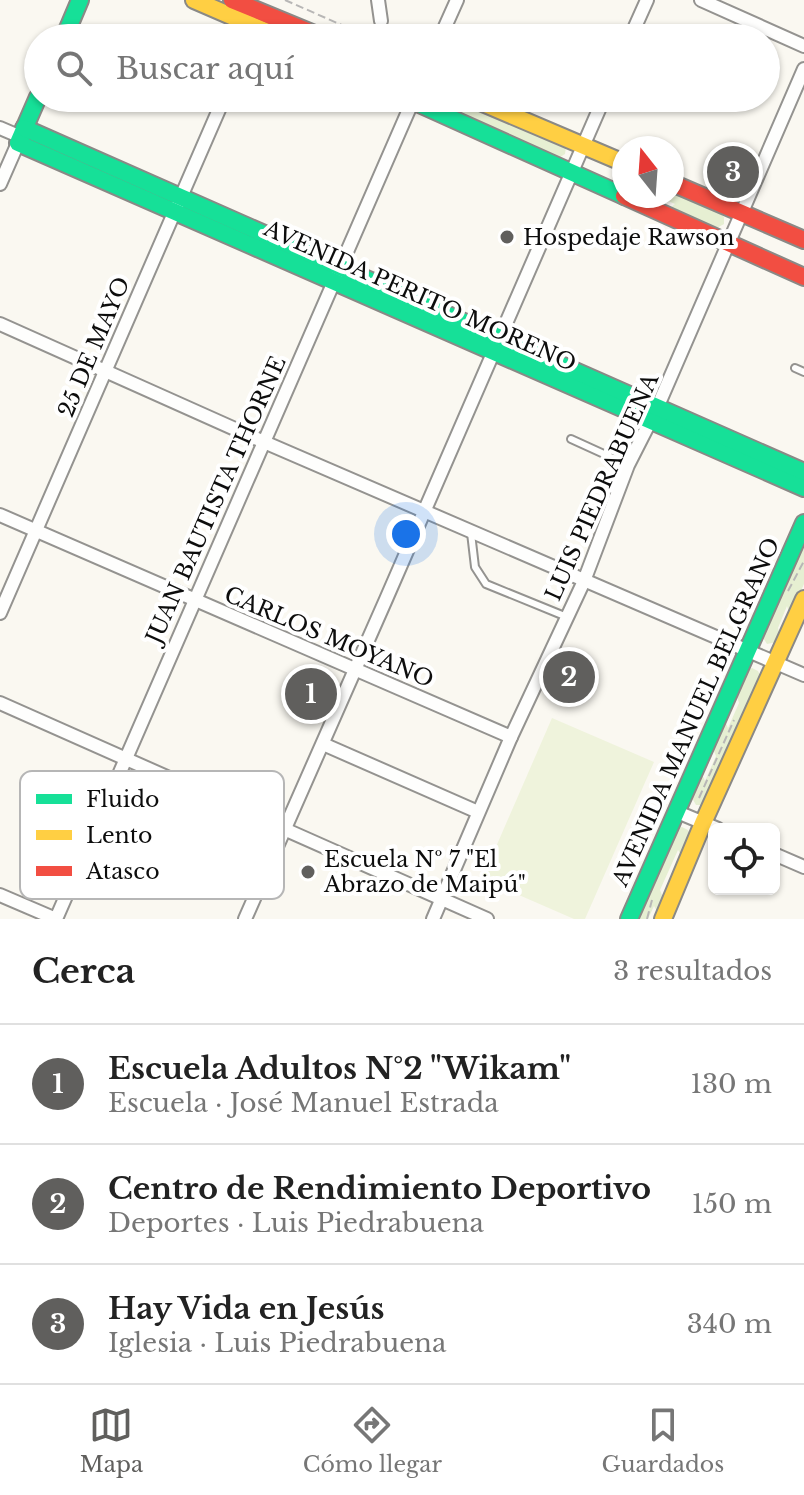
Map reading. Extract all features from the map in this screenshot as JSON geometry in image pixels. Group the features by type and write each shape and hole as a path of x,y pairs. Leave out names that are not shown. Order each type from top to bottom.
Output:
{"main road":[{"path":"70,24 80,0"},
{"path":"194,0 251,24"},
{"path":"232,0 254,24"},
{"path":"21,136 31,112"},
{"path":"440,112 612,190"},
{"path":"504,112 612,158"},
{"name":"AVENIDA PERITO MORENO","path":"21,136 654,415 804,488"},
{"path":"684,188 804,240"},
{"path":"650,208 804,277"},
{"name":"AVENIDA PERITO MORENO","path":"654,415 804,472"},
{"name":"AVENIDA MANUEL BELGRANO","path":"629,919 804,523"},
{"path":"711,823 714,798 804,599"},
{"path":"687,785 689,801 695,808 704,808 714,798"},
{"path":"663,919 708,832"}],"street":[{"path":"378,0 381,21"},
{"path":"446,24 457,0"},
{"path":"636,24 647,0"},
{"path":"701,0 755,24"},
{"path":"780,35 804,46"},
{"name":"LUIS PIEDRABUENA","path":"433,919 511,737 584,581 628,465 654,415 730,245 804,69"},
{"name":"25 DE MAYO","path":"0,613 218,112"},
{"name":"JUAN BAUTISTA THORNE","path":"119,771 338,274 406,112"},
{"path":"487,919 285,828 598,112"},
{"name":"AVENIDA PERITO MORENO","path":"0,128 21,136"},
{"path":"0,184 21,136"},
{"path":"0,324 471,533 804,675"},
{"name":"CARLOS MOYANO","path":"0,515 511,737"},
{"path":"0,703 155,771"},
{"path":"323,744 478,812"},
{"path":"675,811 708,825"},
{"path":"780,857 804,867"},
{"path":"0,895 56,919"},
{"name":"JUAN BAUTISTA THORNE","path":"56,919 65,899"},
{"path":"245,919 254,899"}],"lane":[{"path":"795,368 804,372"},
{"path":"571,439 628,465"},
{"path":"471,533 475,567 486,584 567,617"}],"path":[{"path":"285,0 339,24"}],"green space":[{"path":"453,112 491,112 561,142 566,147 565,154 557,159"},
{"path":"684,197 719,213 724,217 724,224 715,229 669,209 684,208"},
{"path":"804,541 804,584 790,615 787,606 778,628 780,636 777,642 767,644 762,636"},
{"path":"752,668 761,677 703,805 696,805 691,796 701,772 705,781 716,756 712,746 724,719 728,728 739,703 736,693 746,671"},
{"path":"552,718 654,762 585,919 574,919 482,879"},
{"path":"682,827 691,836 683,858 678,850 660,890 664,900 659,915 654,906 648,919 636,919 676,829"}],"traffic: fast":[{"path":"70,24 80,0"},
{"path":"31,112 18,143 804,488"},
{"path":"437,112 612,191"},
{"path":"24,128 804,472"},
{"path":"629,919 804,523"}],"traffic: slow":[{"path":"194,0 250,24"},
{"path":"504,112 612,158"},
{"path":"663,919 804,599"}],"traffic: jam":[{"path":"232,0 290,24"},
{"path":"684,188 804,240"},
{"path":"651,208 804,277"}],"place":[{"name":"Hay Vida en Jesús","path":"733,172"},
{"name":"Hospedaje Rawson","path":"507,237"},
{"name":"Centro de Rendimiento Deportivo","path":"569,677"},
{"name":"Escuela Adultos N°2 \"Wikam\"","path":"311,694"},
{"name":"Escuela Nº 7 \"El Abrazo de Maipú\"","path":"308,872"}]}
